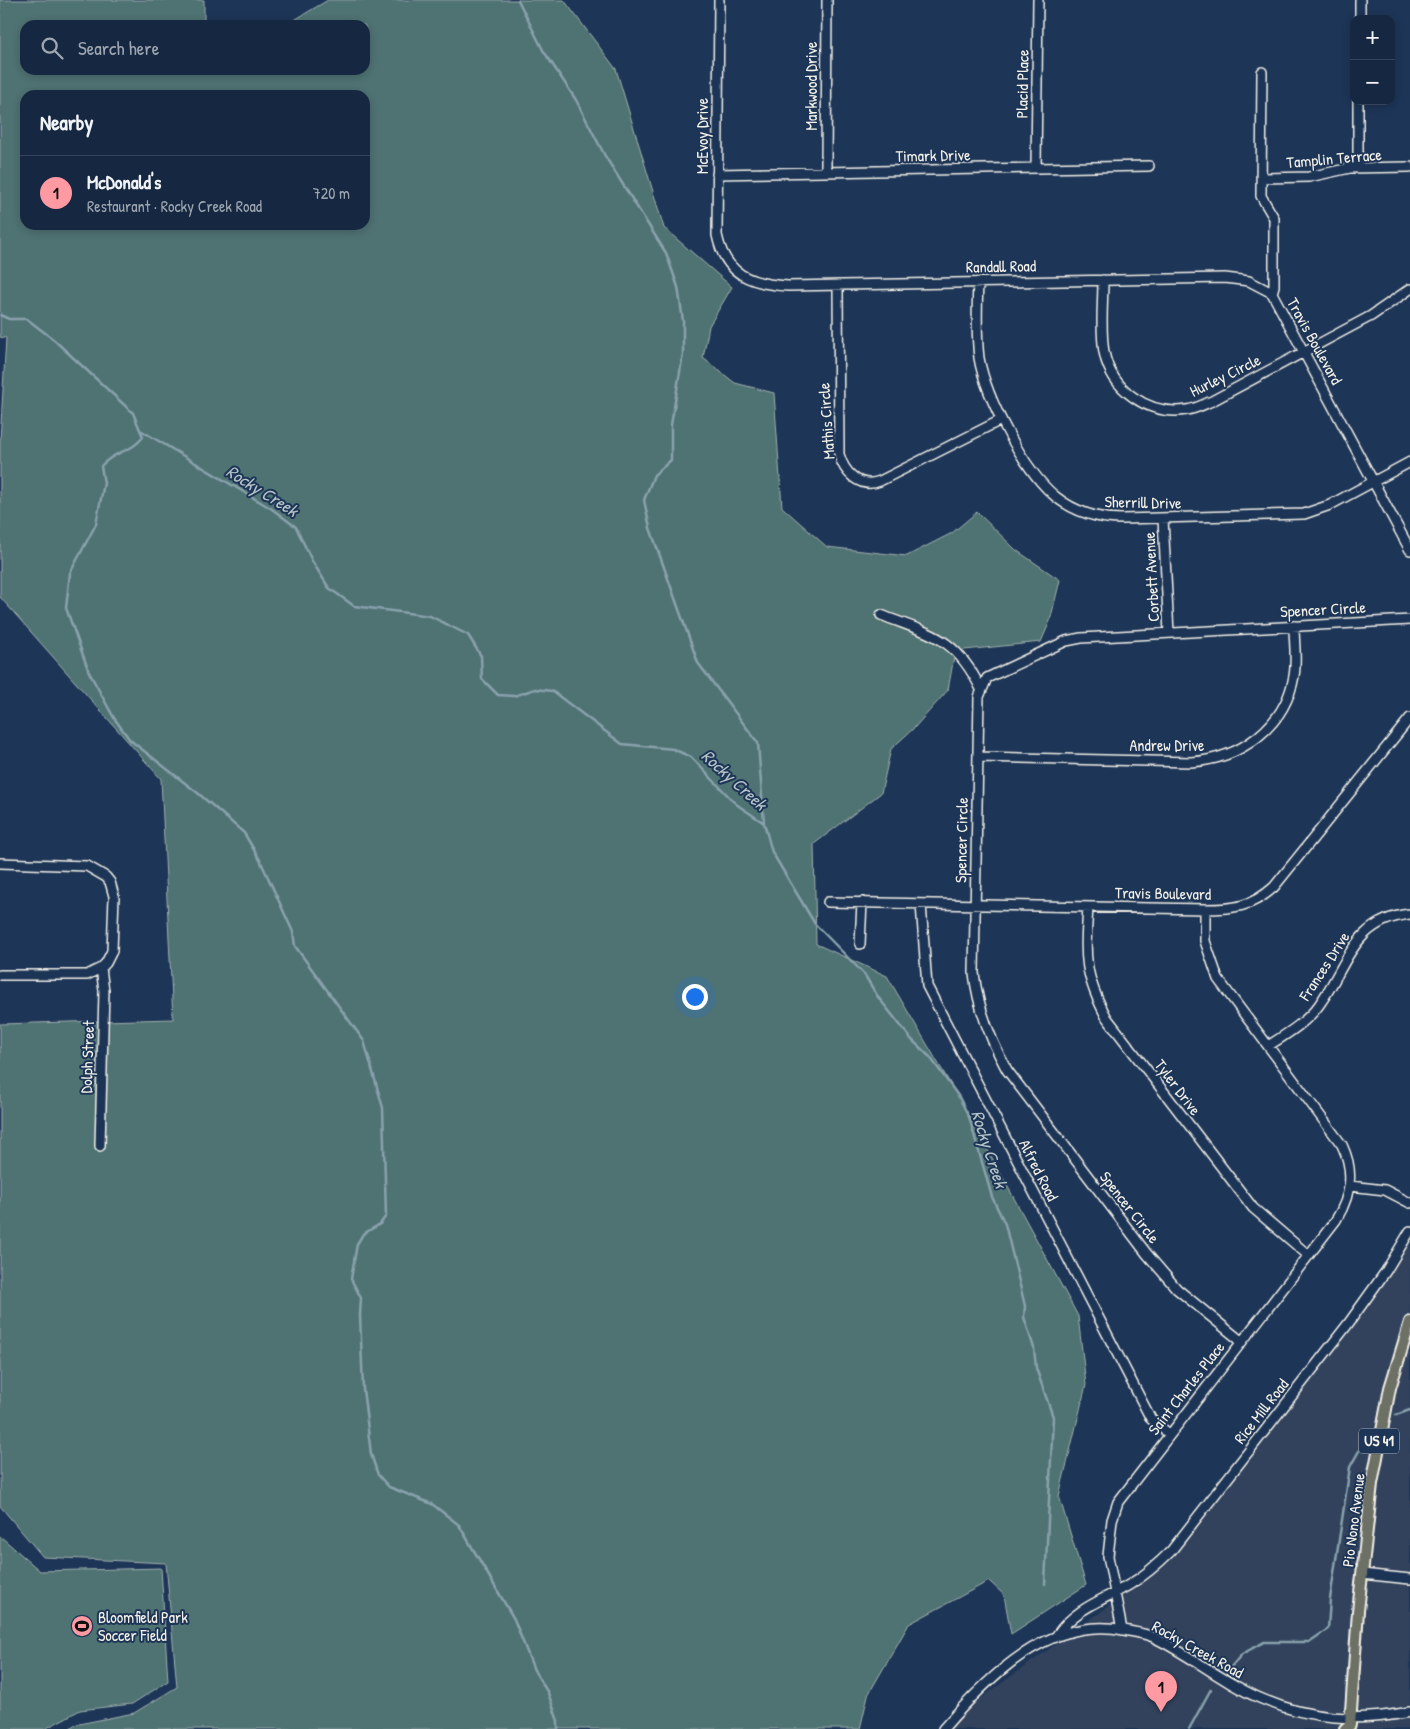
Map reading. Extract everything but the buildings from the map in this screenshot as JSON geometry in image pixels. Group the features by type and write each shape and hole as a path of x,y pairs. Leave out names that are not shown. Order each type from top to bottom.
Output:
{"main road":[{"name":"Pio Nono Avenue","path":"1350,1725 1366,1528 1378,1448 1390,1388 1410,1322"}],"street":[{"name":"McEvoy Drive","path":"719,0 717,235 722,254 733,267"},
{"name":"Markwood Drive","path":"826,172 827,0"},
{"name":"Placid Place","path":"1036,168 1038,0"},
{"path":"1360,0 1360,15"},
{"name":"Travis Boulevard","path":"1262,72 1261,196 1274,218 1274,286 1272,293 1410,550"},
{"path":"1358,105 1358,168"},
{"name":"Timark Drive","path":"717,174 1149,166"},
{"name":"Tamplin Terrace","path":"1261,178 1308,177 1358,168 1410,167"},
{"name":"Randall Road","path":"733,267 744,277 764,284 838,285 1239,278 1257,284 1272,293"},
{"name":"Hurley Circle","path":"1103,280 1103,344 1107,361 1120,385 1144,404 1174,411 1195,408 1305,352 1371,316 1410,289"},
{"name":"Sherrill Drive","path":"978,282 979,357 988,389 1001,420 1040,481 1056,497 1070,506 1102,518 1163,519 1304,514 1330,505 1374,482"},
{"name":"Mathis Circle","path":"838,285 840,454 842,464 854,478 867,483 880,482 1001,420"},
{"path":"1374,482 1410,462"},
{"name":"Corbett Avenue","path":"1163,519 1169,633"},
{"path":"881,615 948,643 964,659 981,689"},
{"name":"Spencer Circle","path":"1241,1341 1177,1289 1147,1254 1007,1070 990,1040 976,991 975,905 979,698 981,689 992,675 1066,641 1169,633 1410,620"},
{"name":"Andrew Drive","path":"978,758 1191,762 1212,759 1234,752 1248,745 1266,729 1284,706 1294,677 1294,626"},
{"name":"Travis Boulevard","path":"828,902 1205,909 1242,908 1260,899 1274,887 1410,718"},
{"path":"0,863 88,866 106,877 110,882 114,896 113,942 110,958 101,968 87,975 0,975"},
{"path":"860,944 862,902"},
{"name":"Alfred Road","path":"921,904 927,986 1150,1419 1169,1434"},
{"name":"Tyler Drive","path":"1088,907 1086,953 1088,975 1093,994 1107,1018 1253,1208 1308,1255"},
{"name":"Saint Charles Place","path":"1122,1630 1108,1556 1113,1514 1128,1488 1340,1214 1350,1186 1350,1170 1342,1145 1218,979 1205,941 1205,909"},
{"name":"Frances Drive","path":"1268,1046 1319,1006 1362,934 1387,918 1410,914"},
{"name":"Dolph Street","path":"100,1146 104,991 101,968"},
{"path":"1350,1186 1385,1190 1410,1203"},
{"name":"Rice Mill Road","path":"1057,1635 1072,1618 1158,1564 1171,1551 1348,1324 1386,1271 1410,1231"},
{"path":"1362,1574 1410,1579"},
{"name":"Rocky Creek Road","path":"943,1729 1014,1660 1057,1635 1093,1629 1122,1630 1153,1638 1226,1681 1261,1699 1307,1714 1350,1725 1410,1712"}],"shaded area":[{"path":"1410,1243 1410,1729 938,1729 1166,1565 1305,1385"}],"green space":[{"path":"0,0 204,0 204,20 20,20 20,75 370,75 370,20 294,20 328,0 564,0 616,69 664,228 732,287 709,326 703,358 735,383 774,393 782,507 827,547 907,556 952,533 977,512 1016,550 1060,580 1050,621 1041,642 955,651 948,690 915,727 891,749 881,793 814,844 816,944 887,976 971,1119 1078,1316 1086,1385 1059,1496 1086,1585 1011,1634 1004,1595 989,1581 909,1624 868,1695 860,1729 69,1729 74,1725 134,1713 177,1687 166,1563 43,1557 0,1506 0,1024 173,1019 161,779 0,597 0,441 6,338 0,337"},
{"name":"Bloomfield Park Soccer Field","path":"0,1536 40,1571 161,1568 168,1681 132,1704 80,1710 45,1729 0,1729"}],"waterway":[{"path":"518,0 543,50 576,100 605,156 666,253 678,287 683,321 683,354 671,425 671,460 654,475 644,500 650,528 698,663 758,743 764,823 772,852 815,924 864,974 878,997 912,1040 930,1057 959,1097 969,1117 992,1197 1005,1224 1025,1306 1024,1317 1034,1348 1036,1368 1053,1417 1045,1584"},
{"path":"0,315 9,319 27,319 53,339 133,413 143,437 133,446 112,457 101,466 104,483 96,524 70,573 66,608 89,672 114,718 130,740 199,794 244,833 260,860 293,932 295,946 364,1041 383,1108 386,1216 380,1224 363,1234 357,1244 351,1279 361,1298 363,1389 371,1454 378,1475 389,1487 432,1504 459,1525 514,1619 534,1670 548,1693 558,1721 558,1729"},
{"name":"Rocky Creek","path":"142,431 272,509 296,527 312,561 329,588 354,606 430,616 468,635 481,656 482,679 498,695 514,696 535,689 552,691 622,744 673,749 691,757 736,804 764,823"},
{"path":"1396,1415 1410,1410"},
{"path":"1231,1667 1242,1654 1264,1642 1309,1642 1328,1629 1330,1599 1350,1467 1370,1431"},
{"path":"1189,1729 1211,1689"}],"place":[{"name":"Bloomfield Park Soccer Field","path":"82,1626"},
{"name":"McDonald's","path":"1161,1712"}]}
